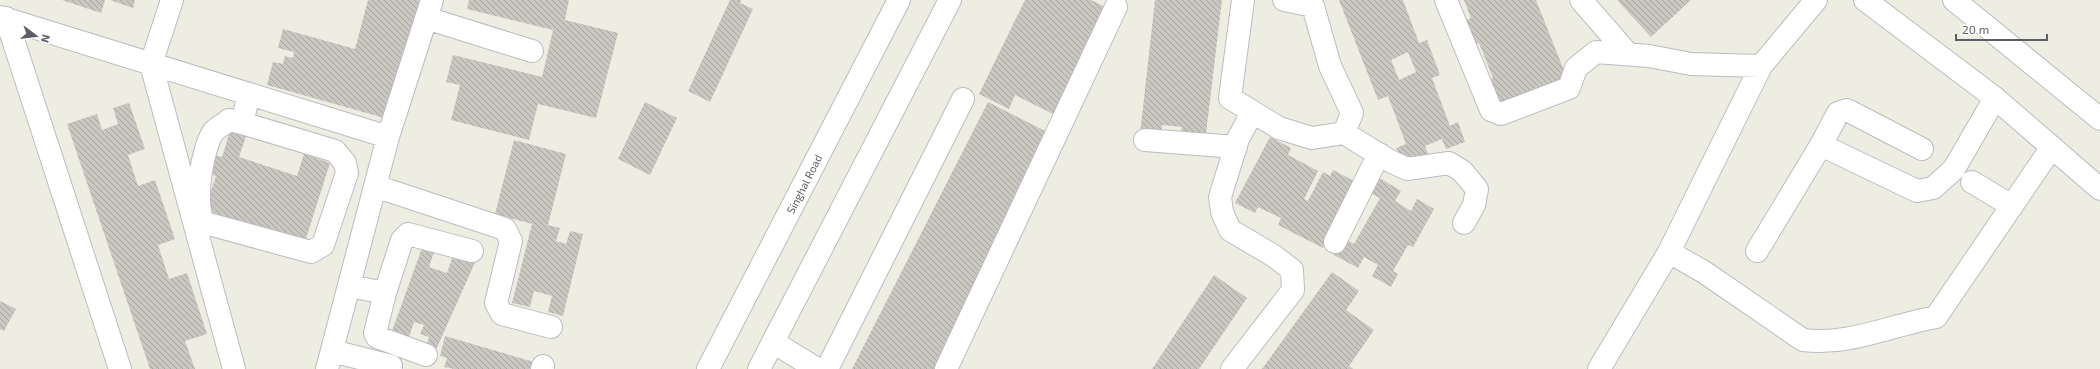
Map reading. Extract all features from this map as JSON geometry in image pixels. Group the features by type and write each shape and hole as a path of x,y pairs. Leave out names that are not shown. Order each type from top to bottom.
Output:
{"street":[{"path":"172,0 151,64 234,369"},
{"name":"Singhal Road","path":"708,369 899,0"},
{"path":"759,369 950,0"},
{"path":"1243,0 1230,98 1252,113 1279,128 1312,138 1344,133 1407,169 1449,163 1462,170 1477,189 1474,205 1464,223"},
{"path":"1284,0 1316,3 1330,66 1352,113 1344,133"},
{"path":"1446,0 1491,110 1501,114 1569,88 1576,68 1596,52 1628,54 1691,64 1761,66"},
{"path":"1581,0 1628,54"},
{"path":"1599,369 1669,252 1761,66 1816,0"},
{"path":"1865,0 1994,98 2100,189"},
{"path":"1954,0 2100,119"},
{"path":"946,369 1116,7"},
{"path":"391,366 330,360 388,137 429,9 532,51"},
{"path":"3,18 388,137"},
{"path":"3,18 120,369"},
{"path":"242,123 249,94"},
{"path":"1821,145 1917,191 1933,188 1954,169 1994,98"},
{"path":"827,369 963,99"},
{"path":"1757,251 1821,145 1838,113 1847,110 1922,149"},
{"path":"1232,369 1293,290 1292,270 1274,256 1230,230 1222,212 1220,197 1236,147 1252,113"},
{"path":"230,120 242,123 335,151 345,163 347,173 322,245 311,252 205,224 201,218 198,200 204,157 214,132 230,120"},
{"path":"1146,140 1236,147"},
{"path":"1669,252 1704,272 1803,340 1817,342 1848,339 1936,317 2052,147"},
{"path":"1335,242 1379,154"},
{"path":"1972,182 2012,206"},
{"path":"375,186 505,229 511,241 496,303 502,314 551,327"},
{"path":"426,354 377,337 375,333 384,293 402,240 408,234 472,251"},
{"path":"349,286 384,293"},
{"path":"773,342 818,369"}],"building":[{"path":"62,0 105,0 101,13"},
{"path":"110,0 135,0 133,8"},
{"path":"368,0 422,0 388,119 267,85 273,62 283,64 285,56 293,58 294,52 278,48 283,29 355,49"},
{"path":"469,0 569,0 565,20 618,33 596,118 538,104 529,140 451,120 460,85 446,82 453,55 542,77 553,30 467,9"},
{"path":"730,0 741,0 740,3 753,9 710,102 688,91"},
{"path":"1025,0 1091,0 1105,7 1053,114 1015,95 1009,109 979,94"},
{"path":"1155,0 1222,0 1205,142 1180,139 1182,127 1162,125 1161,137 1140,134"},
{"path":"1339,0 1403,0 1419,43 1427,40 1440,75 1432,78 1450,126 1458,122 1465,142 1446,149 1442,139 1425,146 1429,156 1405,161 1396,148 1406,144 1388,96 1378,100","holes":["1408,52 1416,72 1399,80 1391,60"]},
{"path":"1464,0 1536,0 1569,83 1499,111 1488,81 1493,78 1479,43 1474,44 1464,21 1471,18"},
{"path":"1617,0 1691,0 1651,37"},
{"path":"645,102 677,118 650,175 618,159"},
{"path":"988,102 1047,132 937,369 852,369"},
{"path":"129,103 145,149 128,155 138,186 155,180 175,239 158,245 169,279 187,273 207,334 185,341 195,369 150,369 67,124 97,114 102,130 118,124 113,108"},
{"path":"230,131 246,136 239,157 297,176 304,154 330,163 303,248 203,216 216,176 206,172 211,154 222,157"},
{"path":"1270,137 1291,148 1288,155 1318,171 1304,199 1308,201 1323,172 1330,176 1333,170 1354,181 1323,248 1278,225 1281,218 1258,207 1255,213 1235,203"},
{"path":"514,140 566,154 548,225 560,228 556,241 566,244 570,231 583,234 563,316 548,312 552,296 534,291 530,307 512,303 532,224 495,214"},
{"path":"1378,177 1401,191 1395,201 1411,211 1417,199 1434,209 1413,247 1408,245 1393,271 1398,274 1391,287 1372,276 1378,265 1364,257 1358,268 1334,255 1344,238 1354,244 1380,198 1370,193"},
{"path":"422,248 434,252 429,267 447,273 455,250 477,258 435,352 425,351 429,337 420,334 424,325 414,322 409,337 392,331"},
{"path":"1332,272 1359,291 1346,310 1374,330 1349,366 1353,369 1262,369"},
{"path":"1214,275 1247,298 1199,369 1152,369"},
{"path":"0,301 16,309 4,331 0,329"},
{"path":"445,336 537,363 535,369 454,369 444,367 447,358 440,356"}]}
